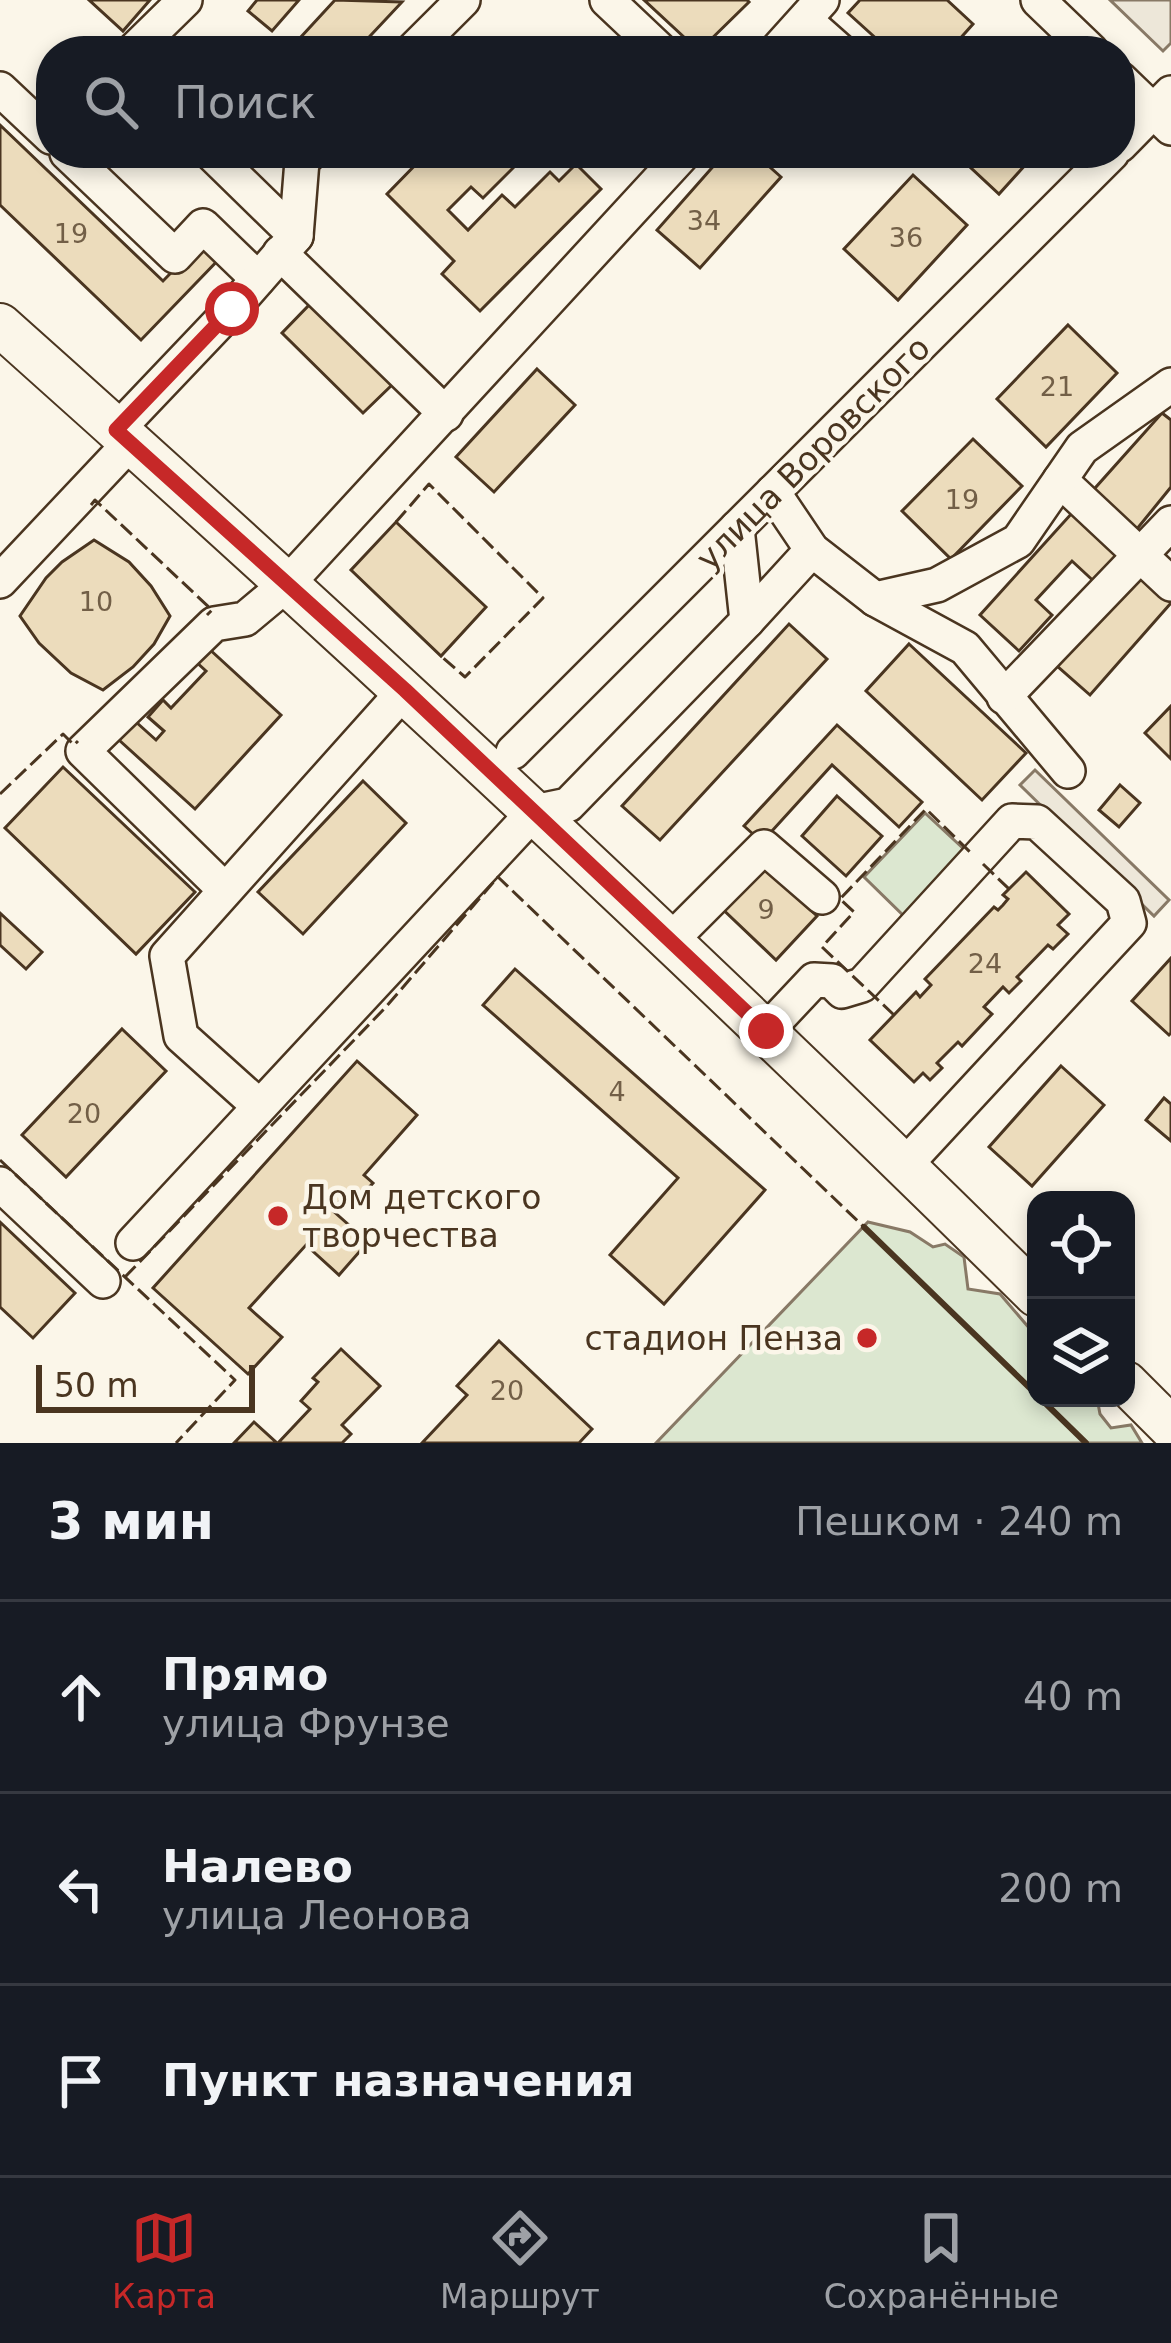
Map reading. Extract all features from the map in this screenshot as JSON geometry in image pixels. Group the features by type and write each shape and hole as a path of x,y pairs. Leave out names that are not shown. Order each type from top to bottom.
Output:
{"main road":[{"path":"0,325 405,690 1027,1285"},
{"path":"1135,1392 1171,1428"}],"street":[{"path":"148,36 185,0"},
{"path":"427,36 463,0"},
{"path":"607,0 645,36"},
{"path":"1043,2 1076,36"},
{"path":"788,36 810,8 829,36"},
{"path":"0,89 36,118"},
{"path":"1135,90 1165,111 1135,134"},
{"path":"84,168 175,256 203,226 278,256"},
{"path":"221,168 278,256 446,414"},
{"path":"0,581 278,256 300,168"},
{"path":"226,890 82,751 214,624 244,619 287,584 670,168"},
{"name":"улица Воровского","path":"513,752 1097,168"},
{"path":"874,599 937,585 1018,541 1082,448 1171,385"},
{"path":"1060,480 1171,584"},
{"path":"773,492 812,550 874,599 965,648 1068,771"},
{"path":"1004,697 1171,523"},
{"path":"737,528 747,621"},
{"path":"133,1243 534,812 568,805 812,550"},
{"path":"260,1106 181,1036 166,956 405,690"},
{"path":"766,1031 814,980 832,981 842,991 862,985 1012,821 1037,822 1123,901 1129,923 905,1166"},
{"path":"670,941 764,847 822,897"},
{"path":"0,1184 103,1281"}],"green space":[{"path":"925,813 967,852 906,918 864,877"},
{"name":"стадион Пенза","path":"868,1222 910,1232 933,1247 945,1244 964,1257 968,1289 1000,1294 1027,1326 1027,1407 1099,1407 1111,1428 1131,1425 1142,1443 656,1443"}],"shaded area":[{"path":"1110,0 1171,0 1171,43 1163,51"},
{"path":"1035,770 1169,900 1154,916 1020,785"}],"building":[{"path":"89,0 150,0 123,31"},
{"path":"257,0 299,0 272,31 248,11"},
{"path":"335,0 402,2 370,36 302,36"},
{"path":"644,0 749,2 714,36 683,36"},
{"path":"860,0 947,0 973,24 962,36 873,36 848,13"},
{"path":"0,125 36,159 36,168 45,168 163,281 206,237 224,254 141,340 0,205"},
{"path":"412,168 513,168 483,198 471,187 448,210 468,230 502,195 515,207 550,172 559,181 572,168 580,168 601,189 480,311 442,274 454,261 387,194"},
{"path":"712,168 771,168 781,177 700,268 657,230"},
{"path":"971,168 1022,168 999,194"},
{"path":"913,175 967,225 898,300 844,249"},
{"path":"313,301 394,383 363,413 282,333"},
{"path":"1068,325 1117,373 1046,447 997,399"},
{"path":"537,369 575,405 494,492 456,457"},
{"path":"1162,413 1171,420 1171,487 1132,535 1088,496"},
{"path":"973,439 1022,486 951,559 902,511"},
{"path":"1072,513 1125,560 1100,587 1072,561 1036,600 1052,615 1019,651 980,615"},
{"path":"396,522 486,607 441,656 351,570"},
{"path":"94,540 129,562 170,616 154,644 103,690 71,673 39,643 20,616 46,578"},
{"path":"1137,572 1171,603 1090,695 1056,665"},
{"path":"789,624 827,659 660,840 622,806"},
{"path":"909,644 1026,753 982,800 866,691"},
{"path":"207,647 281,715 195,809 119,740 136,722 156,740 164,731 148,717 163,700 171,708 206,671 194,660"},
{"path":"1171,706 1171,759 1145,733"},
{"path":"837,725 922,802 899,827 832,765 762,842 744,826"},
{"path":"63,767 195,892 136,954 5,828"},
{"path":"363,781 406,823 303,934 258,892"},
{"path":"1120,785 1140,803 1119,827 1099,810"},
{"path":"837,796 882,836 846,876 802,836"},
{"path":"755,857 817,916 776,960 714,901"},
{"path":"1026,872 1069,914 1058,925 1068,934 1053,949 1048,945 1017,977 1021,981 1009,993 1003,987 984,1007 992,1014 962,1046 958,1042 937,1063 942,1068 930,1080 923,1073 914,1082 870,1040 916,992 920,997 931,985 925,979 994,907 998,910 1003,905 1008,899 1003,895"},
{"path":"0,913 42,952 26,969 0,945"},
{"path":"1171,958 1171,1033 1169,1035 1132,1001"},
{"path":"515,969 765,1190 664,1304 610,1255 678,1178 483,1005"},
{"path":"122,1029 166,1071 66,1177 22,1135"},
{"name":"Дом детского творчества","path":"357,1061 417,1115 364,1175 373,1183 353,1205 344,1197 332,1210 368,1242 339,1275 306,1245 249,1308 282,1337 248,1374 153,1288"},
{"path":"1061,1066 1104,1105 1032,1186 989,1147"},
{"path":"1164,1098 1171,1104 1171,1141 1146,1120"},
{"path":"0,1222 75,1293 33,1338 0,1307"},
{"path":"499,1341 592,1429 579,1443 422,1443 467,1395 457,1386"},
{"path":"341,1349 380,1386 342,1425 351,1434 342,1443 278,1443 310,1409 301,1401 318,1382 313,1378"},
{"path":"254,1422 277,1443 234,1443"}],"fence":[{"path":"396,522 429,484 543,598 465,677 441,656"},
{"path":"91,505 95,500 212,610 207,615"},
{"path":"0,794 63,734 74,745 78,741"},
{"path":"894,1015 822,947 854,912 840,899 926,809 970,852"},
{"path":"983,864 1009,889"},
{"path":"125,1277 385,1008 498,877 864,1227"},
{"path":"0,1160 235,1380 176,1443"}],"wall":[{"path":"864,1227 1027,1385"},
{"path":"1049,1407 1086,1443"}],"place":[{"name":"Дом детского творчества","path":"278,1216"},
{"name":"стадион Пенза","path":"867,1338"}],"route":[{"path":"232,309 116,430 405,690 766,1031"}]}
